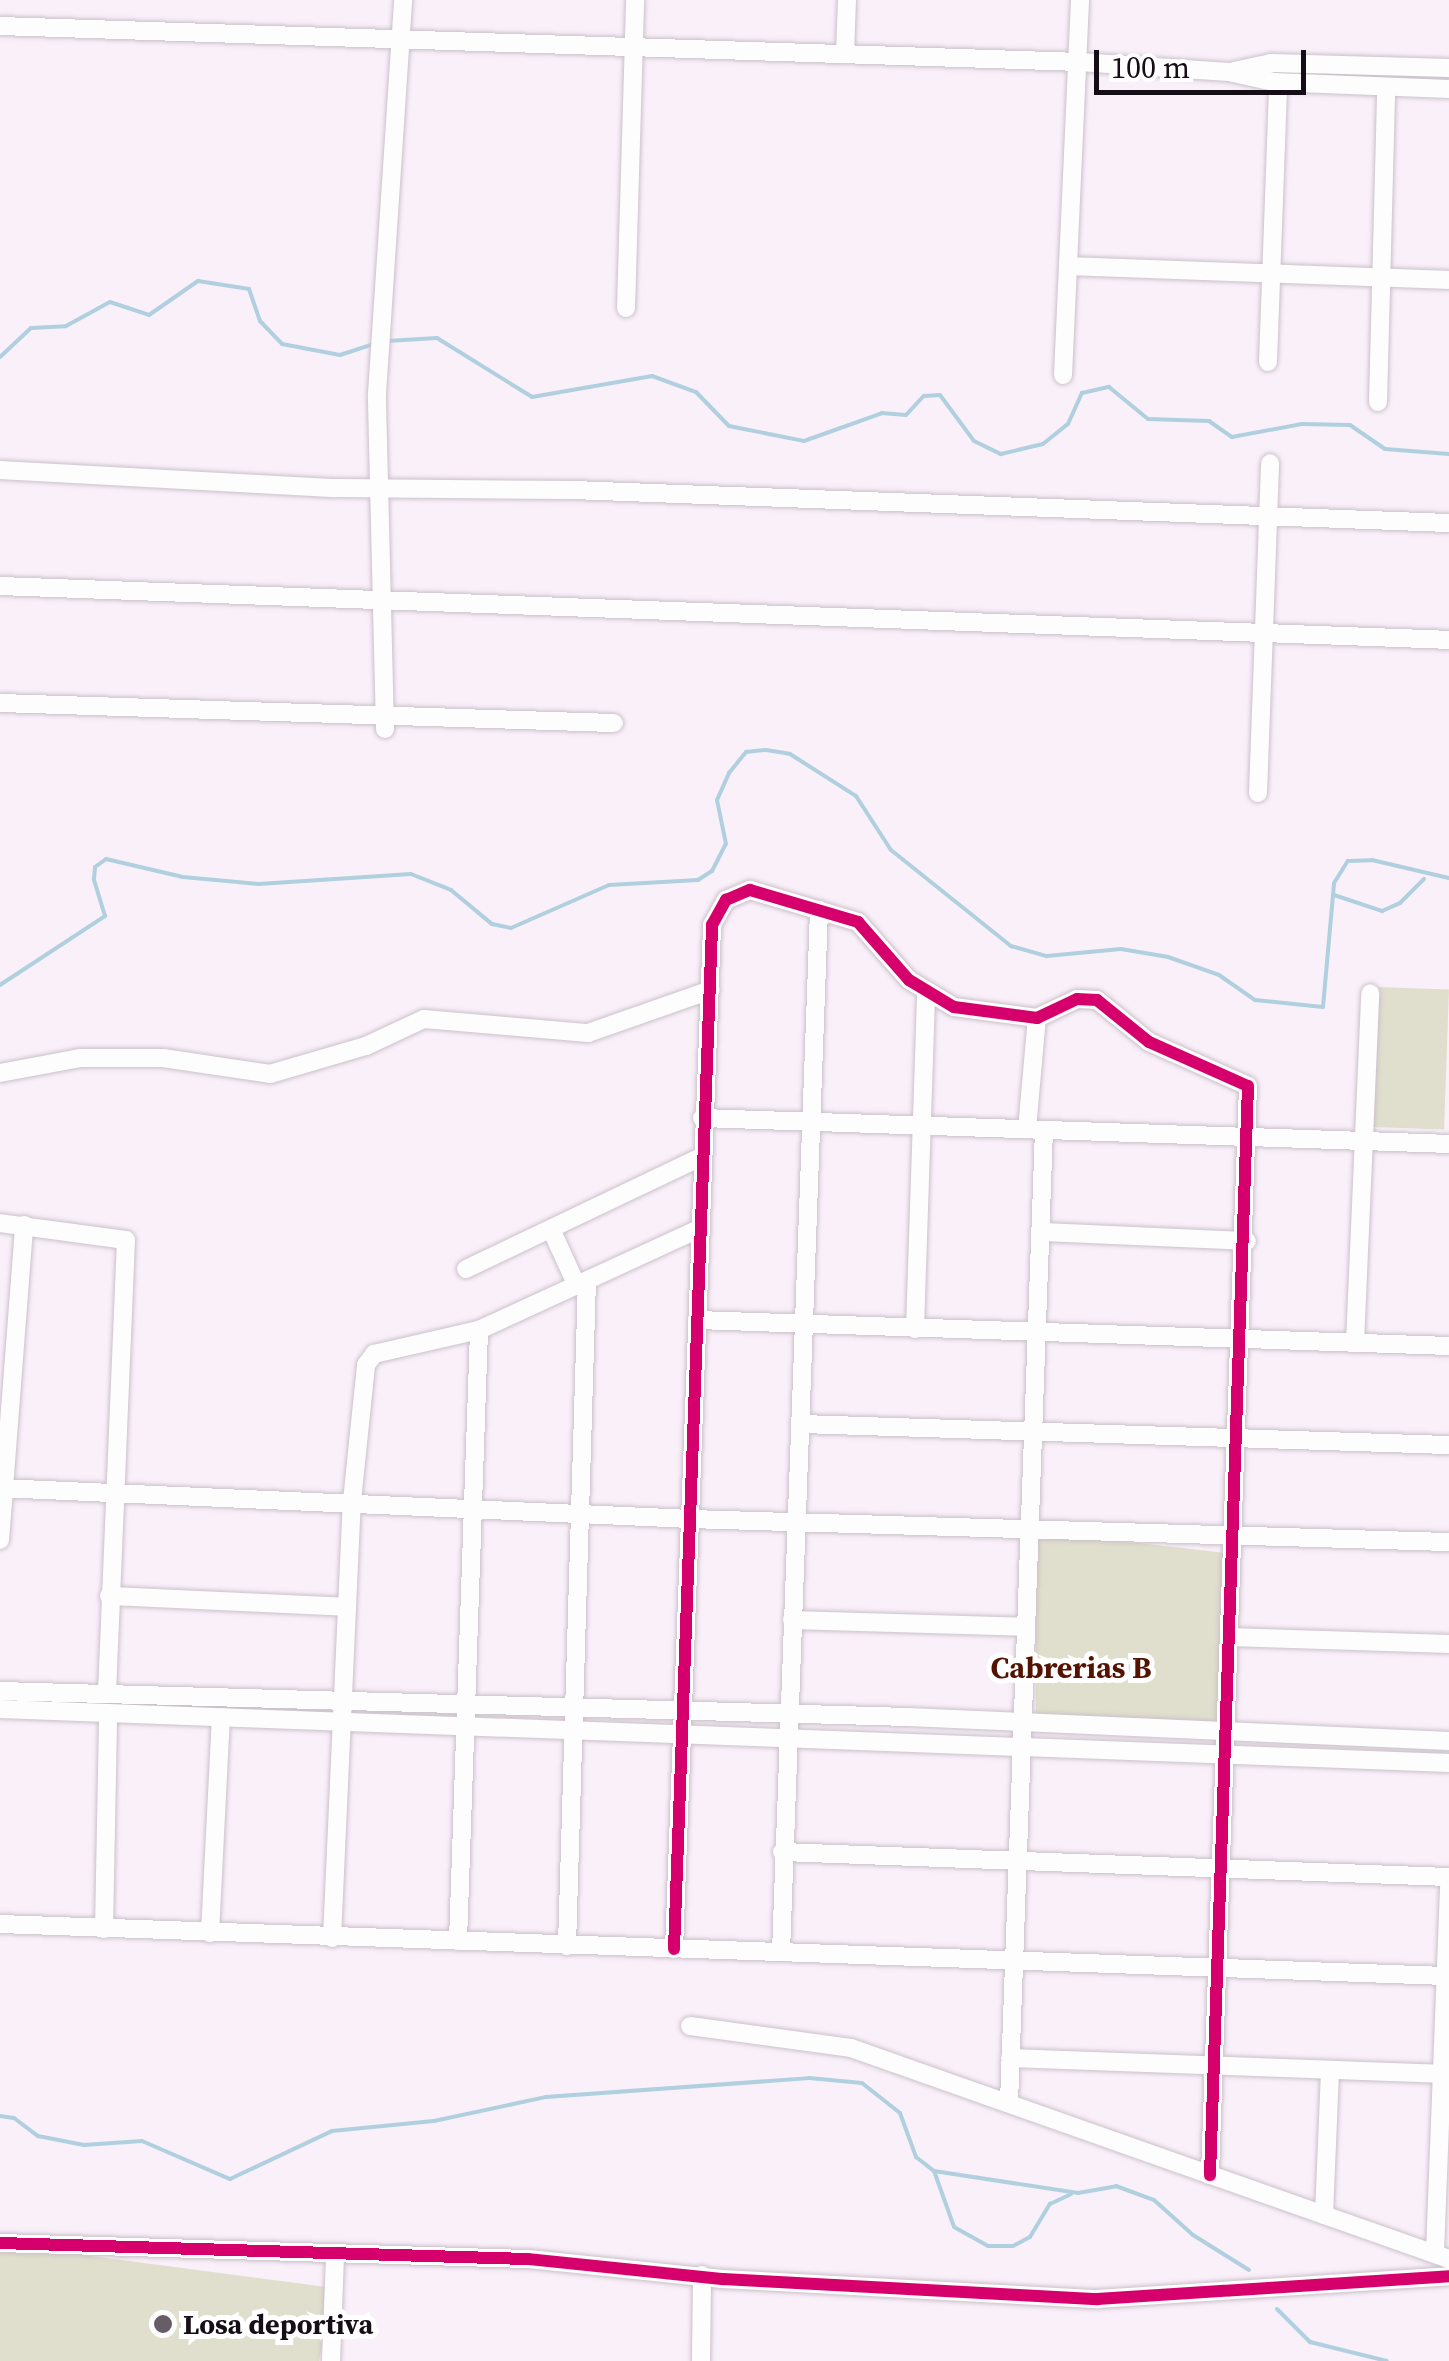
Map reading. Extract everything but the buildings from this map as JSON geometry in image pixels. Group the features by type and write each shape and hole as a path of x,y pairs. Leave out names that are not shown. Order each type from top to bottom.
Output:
{"street":[{"path":"385,722 377,394 403,0"},
{"path":"626,308 635,0"},
{"path":"845,54 847,0"},
{"path":"1063,375 1080,0"},
{"path":"0,26 1079,62 1229,72 1278,82 1449,89"},
{"path":"1229,72 1271,63 1449,68"},
{"path":"1268,362 1278,82"},
{"path":"1378,402 1386,87"},
{"path":"1069,266 1449,280"},
{"path":"1258,794 1270,462"},
{"path":"0,470 379,488 1449,523"},
{"path":"0,586 1449,640"},
{"path":"0,703 385,722 614,722"},
{"path":"674,1949 678,1735 712,925 726,900 750,890 819,910 872,932 926,992 969,1011 1037,1018 1077,999 1106,1005 1150,1042 1248,1086 1247,1241 1210,2175"},
{"path":"782,1952 786,1737 808,1327 819,910"},
{"path":"0,1074 80,1058 163,1058 270,1074 366,1046 424,1019 588,1032 711,990"},
{"path":"915,1329 926,992"},
{"path":"1355,1343 1370,993"},
{"path":"1008,2102 1023,1628 1038,1330 1037,1018"},
{"path":"702,1118 1449,1144"},
{"path":"466,1269 701,1157"},
{"path":"0,1224 126,1240 108,1596 107,1693"},
{"path":"0,1540 24,1226"},
{"path":"550,1228 582,1284 584,1515 570,1708 567,1946"},
{"path":"332,1938 352,1501 366,1365 374,1354 479,1330 700,1229"},
{"path":"1040,1232 1247,1241"},
{"path":"697,1320 808,1327 1038,1330 1449,1346"},
{"path":"458,1941 461,1726 474,1508 479,1330"},
{"path":"801,1424 1449,1445"},
{"path":"1,1488 690,1519 1449,1542"},
{"path":"108,1596 347,1607"},
{"path":"792,1620 1023,1628"},
{"path":"1230,1636 1449,1644"},
{"path":"0,1691 107,1693 345,1712 461,1726 1449,1762"},
{"path":"0,1708 220,1717 462,1705 1449,1741"},
{"path":"104,1928 108,1713"},
{"path":"210,1933 220,1717"},
{"path":"782,1852 1449,1878"},
{"path":"690,2026 852,2048 1442,2256 1440,2074 1449,1887"},
{"path":"0,1924 1447,1976"},
{"path":"1010,2058 1440,2074"},
{"path":"1324,2215 1330,2071"},
{"path":"0,2244 528,2259 702,2276 1098,2299 1449,2276"},
{"path":"331,2361 335,2256"},
{"path":"701,2361 702,2276"}],"shaded area":[{"path":"1378,987 1449,989 1444,1129 1373,1127"},
{"path":"1035,1531 1234,1554 1227,1723 1036,1726"},
{"name":"Losa deportiva","path":"0,2244 334,2288 319,2361 0,2361"}],"waterway":[{"path":"0,357 31,328 66,326 110,302 149,315 198,281 249,289 260,321 282,344 340,355 373,344"},
{"path":"387,341 437,338 532,397 652,376 696,392 729,426 804,441 882,413 906,415 924,396 940,395 974,441 1001,454 1043,444 1068,424 1082,393 1109,387 1148,419 1209,421 1232,437 1302,424 1350,425 1385,449 1449,454"},
{"path":"0,985 105,916 94,879 95,867 106,859 183,877 259,884 411,874 451,890 492,924 511,928 609,885 698,880 712,871 726,844 717,800 729,773 746,752 766,750 790,754 856,796 891,850 1011,946 1047,956 1121,949 1168,957 1219,975 1255,1000 1323,1007 1334,883 1348,861 1372,860 1449,878"},
{"path":"1334,895 1382,911 1400,903 1424,879"},
{"path":"0,2116 14,2118 38,2136 84,2145 142,2141 230,2179 332,2131 434,2121 546,2097 809,2078 862,2083 900,2113 916,2157 934,2171 1078,2193 1116,2186 1154,2200 1193,2235 1249,2270"},
{"path":"934,2171 954,2227 988,2246 1013,2246 1030,2237 1050,2204 1071,2194"},
{"path":"1277,2309 1310,2342 1387,2361"}],"cycle path":[{"path":"674,1949 712,925 726,900 750,890 858,922 909,980 954,1007 1037,1018 1077,999 1097,1000 1149,1042 1248,1086 1210,2175"},
{"path":"0,2243 528,2259 723,2279 1097,2299 1449,2276"}],"place":[{"name":"Losa deportiva","path":"163,2324"}],"district":[{"name":"Cabrerias B","path":"1071,1668"}]}
